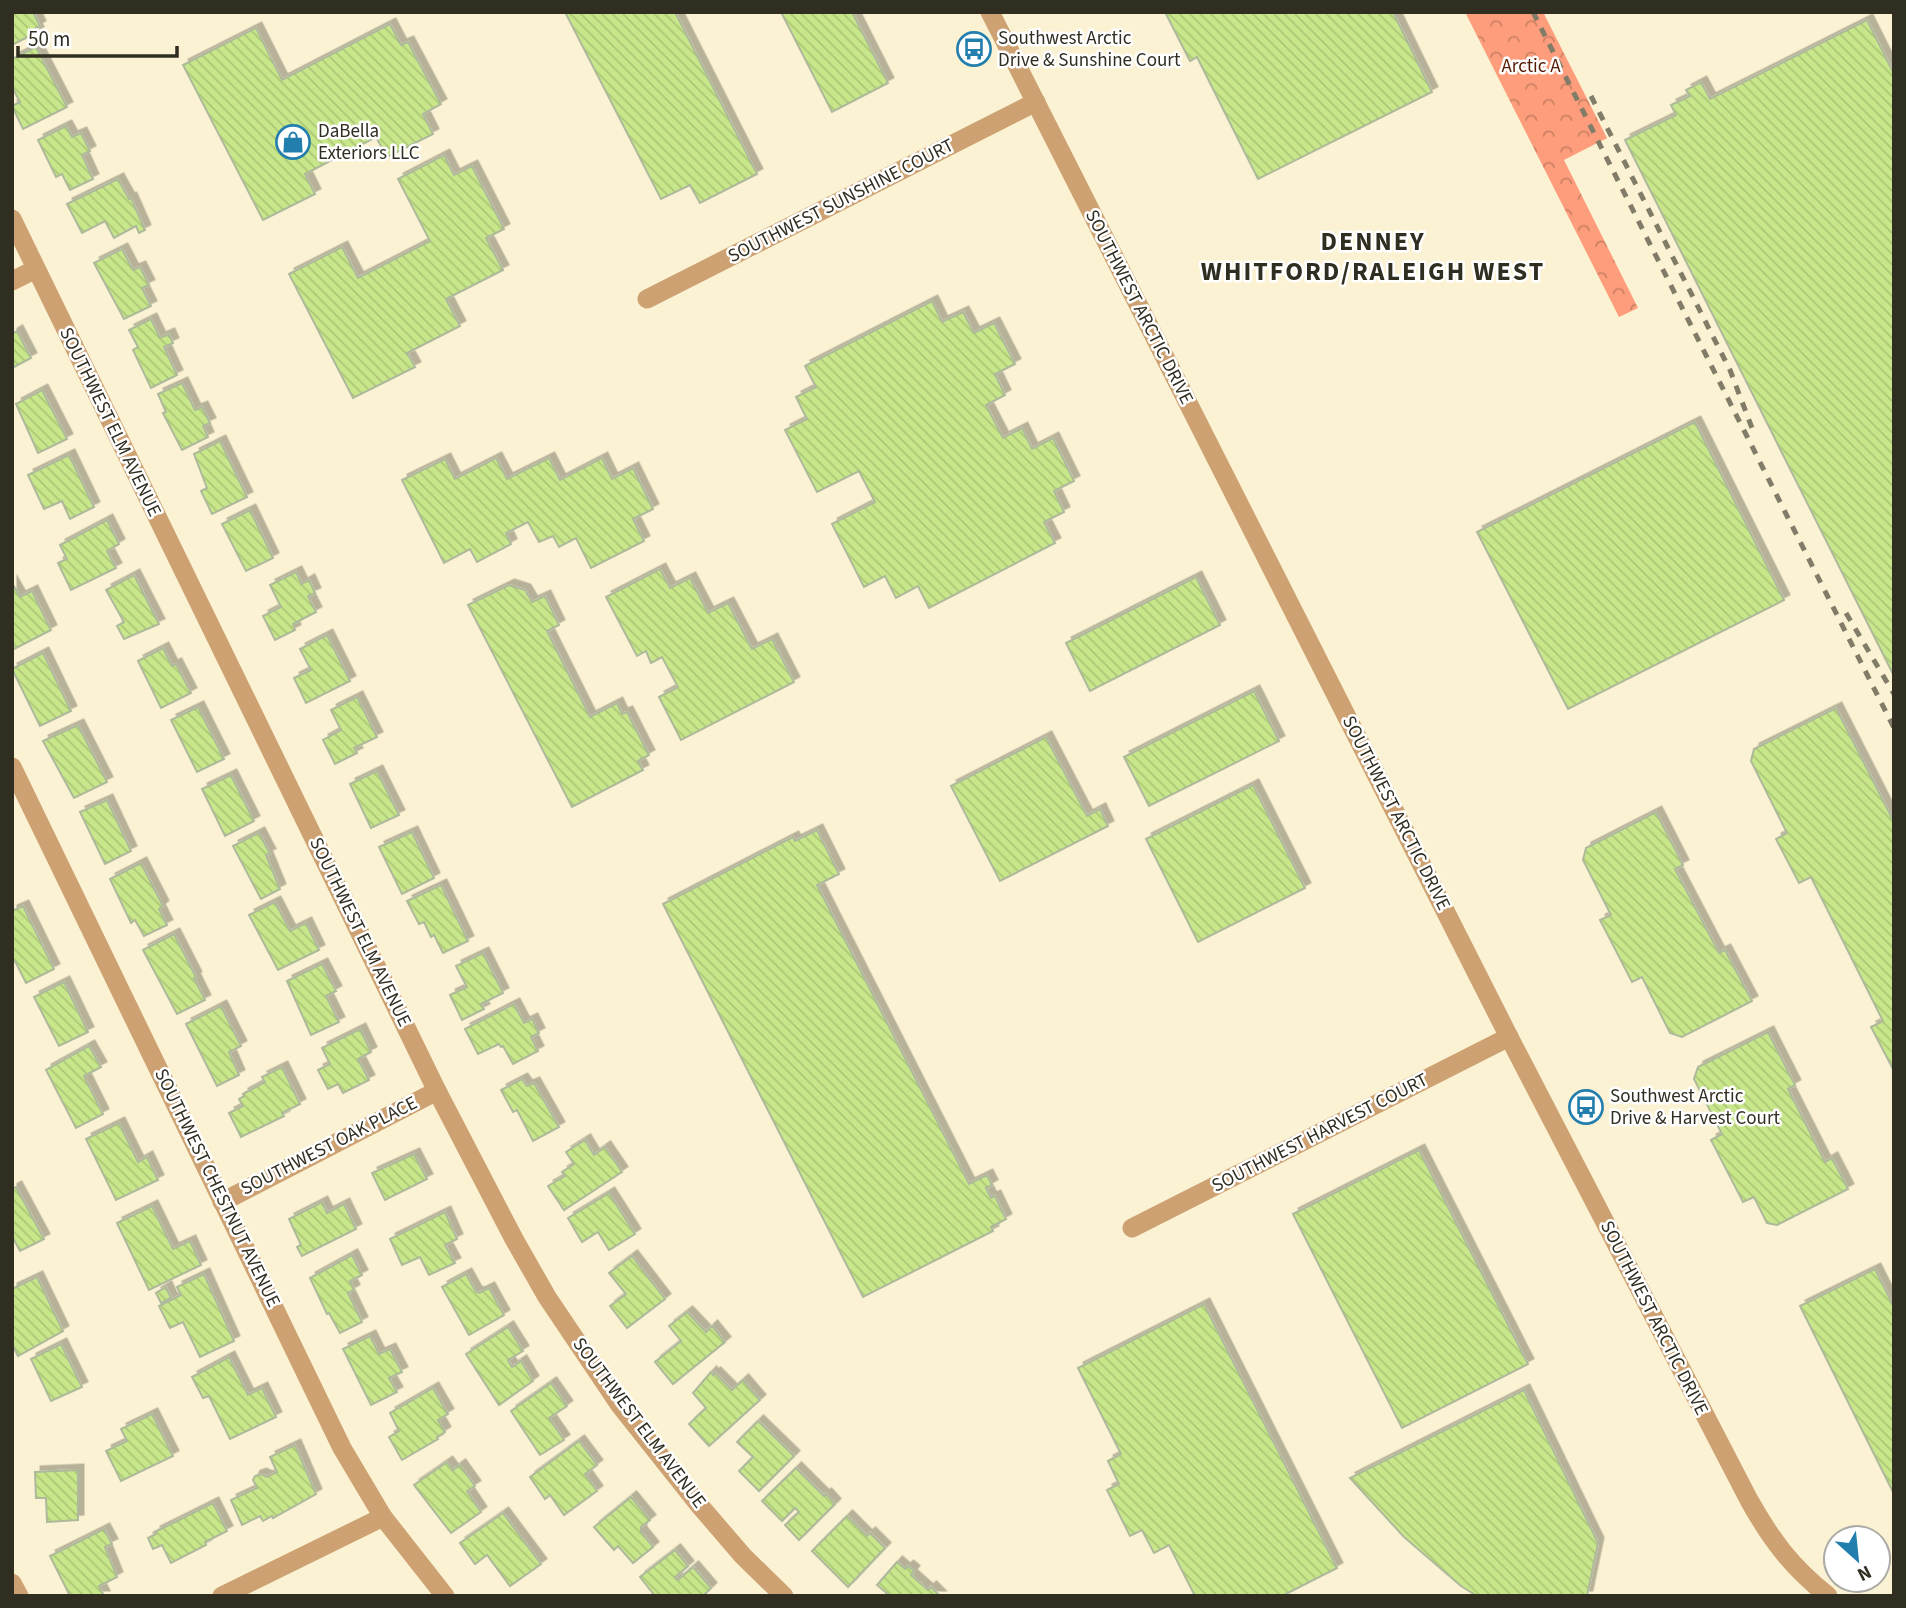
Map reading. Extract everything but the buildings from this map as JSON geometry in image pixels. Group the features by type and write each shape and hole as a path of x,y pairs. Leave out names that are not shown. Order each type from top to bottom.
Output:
{"street":[{"name":"SOUTHWEST ARCTIC DRIVE","path":"990,12 1509,1037 1763,1526 1785,1557 1828,1596"},
{"name":"SOUTHWEST SUNSHINE COURT","path":"647,299 1036,102"},
{"name":"SOUTHWEST ELM AVENUE","path":"12,219 437,1091 547,1297 619,1404 700,1506 743,1556 784,1596"},
{"path":"12,281 36,269"},
{"name":"SOUTHWEST CHESTNUT AVENUE","path":"12,767 342,1448 383,1517 445,1596"},
{"name":"SOUTHWEST HARVEST COURT","path":"1132,1228 1509,1037"},
{"name":"SOUTHWEST OAK PLACE","path":"222,1202 437,1091"},
{"path":"222,1596 383,1517"},
{"path":"12,1583 19,1596"}],"green space":[{"name":"Arctic A","path":"1465,12 1543,12 1607,138 1564,160 1638,308 1619,317"}],"railway":[{"path":"1533,12 1894,728"},
{"path":"1591,96 1730,370 1752,428"},
{"path":"1846,613 1894,694"}],"place":[{"name":"Southwest Arctic Drive & Sunshine Court","path":"974,49"},
{"name":"DaBella Exteriors LLC","path":"293,142"},
{"name":"Southwest Arctic Drive & Harvest Court","path":"1586,1107"}],"district":[{"name":"DENNEY WHITFORD/RALEIGH WEST","path":"1373,256"}]}
